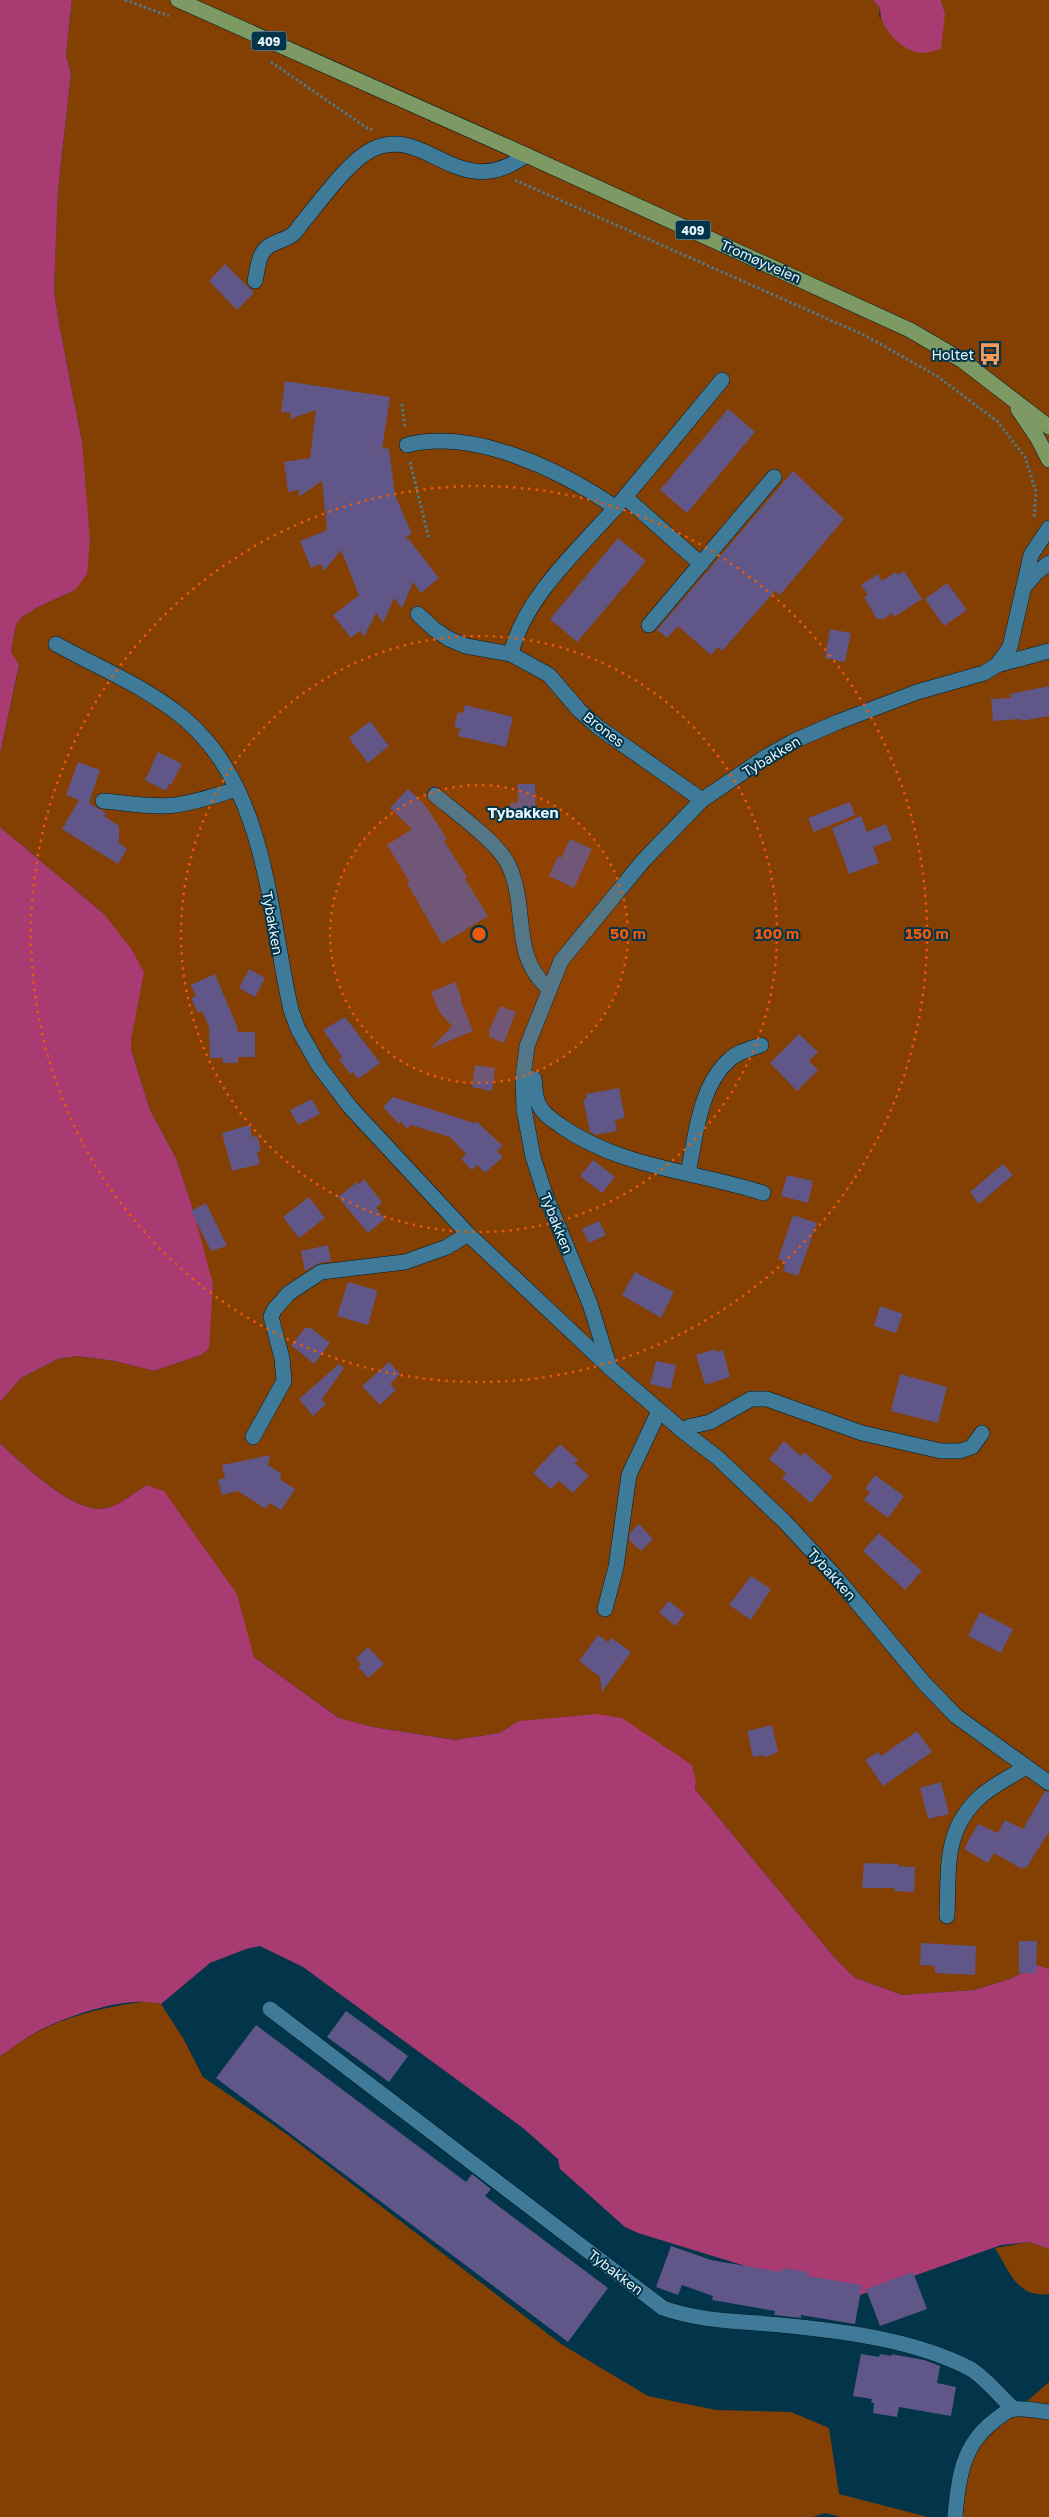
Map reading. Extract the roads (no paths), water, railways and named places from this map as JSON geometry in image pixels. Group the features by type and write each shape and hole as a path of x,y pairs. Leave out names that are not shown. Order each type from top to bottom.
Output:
{"main road":[{"name":"Tromøyveien","path":"178,0 526,155 910,330 964,361 1011,400 1049,427"},
{"name":"Tromøyveien","path":"1011,400 1037,437 1049,460"}],"street":[{"path":"255,281 262,252 267,247 293,235 340,176 372,150 388,145 398,145 419,150 471,172 494,172 512,165 526,155"},
{"path":"511,654 516,634 534,600 620,503 722,380"},
{"path":"407,445 435,440 486,448 519,457 620,503 701,564"},
{"path":"649,625 774,477"},
{"path":"997,665 1010,647 1031,555 1049,528"},
{"path":"1022,591 1036,573 1049,563"},
{"name":"Brones","path":"418,614 434,630 449,639 466,646 511,654 550,675 579,710 598,726 702,800"},
{"name":"Tybakken","path":"56,644 159,700 187,720 212,747 236,789 257,839 274,916 280,964 291,1010 298,1029 319,1066 350,1107 468,1234 610,1368 684,1432 718,1458 785,1522 835,1576 924,1683 956,1716 1049,1783"},
{"name":"Tybakken","path":"610,1368 590,1304 545,1194 533,1157 524,1109 523,1077 527,1046 548,988 561,961 643,861 702,800 767,756 794,741 838,722 917,692 984,673 997,665 1049,651"},
{"path":"103,801 145,805 175,805 196,802 236,789"},
{"path":"435,795 483,836 506,861 516,884 524,954 535,977 548,988"},
{"path":"688,1173 701,1111 715,1077 728,1060 737,1054 761,1045"},
{"path":"523,1077 534,1079 538,1105 550,1118 581,1140 648,1166 730,1182 762,1193"},
{"path":"252,1437 284,1381 282,1358 271,1318 274,1310 289,1293 321,1272 405,1262 447,1246 468,1234"},
{"path":"684,1432 688,1426 710,1422 751,1399 767,1399 862,1433 941,1451 960,1452 972,1447 982,1433"},
{"path":"605,1609 616,1567 629,1475 659,1411"},
{"path":"947,1916 950,1848 956,1828 969,1807 984,1793 1021,1770 1024,1765"},
{"name":"Tybakken","path":"270,2009 664,2308 685,2316 716,2321 792,2326 871,2337 917,2348 971,2368 1014,2409"},
{"path":"955,2517 961,2469 968,2448 985,2427 1014,2409 1049,2412"}],"place":[{"name":"Holtet","path":"990,354"}],"district":[{"name":"Tybakken","path":"523,812"}]}
